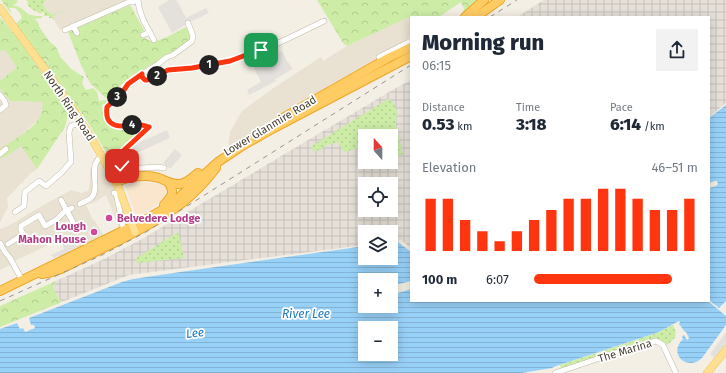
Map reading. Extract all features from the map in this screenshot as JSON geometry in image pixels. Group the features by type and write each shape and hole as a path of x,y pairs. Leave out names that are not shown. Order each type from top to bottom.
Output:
{"highway":[{"path":"466,16 484,0"},
{"path":"477,16 500,0"},
{"name":"Lower Glanmire Road","path":"0,291 140,222 174,198 216,159 272,124 388,58 410,44"},
{"name":"Lower Glanmire Road","path":"140,222 156,214 171,203 214,165 228,155 272,129 410,57"},
{"path":"38,273 41,274 52,272 60,269 162,217 183,202 204,183 228,155"},
{"path":"117,182 131,177 148,176 181,184 188,181 216,159"},
{"path":"163,206 172,195 171,186 168,182"}],"main road":[{"name":"North Ring Road","path":"0,8 82,122 117,182 118,194 135,232"},
{"path":"707,373 726,350"}],"street":[{"path":"65,30 128,2 137,0 138,8 154,40"},
{"path":"142,74 142,77 147,80 168,70 192,68 230,61 290,38 324,21"},
{"path":"164,168 124,169 120,162 120,155 149,127 138,124 125,126 114,125 107,119 107,107 122,93 128,84 192,41 193,36 188,23"},
{"path":"73,26 76,33"},
{"path":"143,35 150,32"},
{"path":"379,57 410,43"},
{"path":"0,94 6,102 6,105 0,110"},
{"path":"15,212 24,206 25,192 39,181 46,186 61,174 71,162 69,132 71,126 82,122"},
{"path":"0,154 6,149"},
{"path":"80,204 91,198 94,194 95,165 102,156"},
{"path":"118,194 116,193 124,231"},
{"path":"61,200 73,222"},
{"path":"8,244 24,235 21,230 21,226 41,214 45,226 72,208"},
{"path":"0,243 22,280"},
{"name":"The Marina","path":"556,373 656,341 661,343 676,373"}],"shaded area":[{"path":"47,0 127,0 60,30 52,16 61,12 53,15 47,11 43,5"},
{"path":"169,0 177,1 186,18 206,8 209,13 172,33 158,7"},
{"path":"544,0 726,0 726,103 710,116 710,16 519,16"},
{"path":"407,18 410,19 410,37 395,48 377,56 378,58 330,85 328,88 228,148 230,132 242,111 321,57 323,61 347,46"},
{"path":"5,50 17,67 0,81 0,51"},
{"path":"282,51 293,69 275,79 276,81 249,95 247,90 261,82 253,66"},
{"path":"410,81 410,247 401,240 398,241 398,225 358,225 358,246 129,275 62,302 58,299 53,287 56,281 104,259 142,239"},
{"path":"0,89 10,101 43,102 40,117 17,139 37,169 30,174 7,198 8,207 0,222"},
{"path":"167,130 170,138 130,156 127,148"},
{"path":"175,149 182,155 170,169 163,163"},
{"path":"97,157 109,173 129,222 119,228 106,195 95,202 86,205 92,218 104,236 77,249 69,234 16,260 12,264 0,270 0,229 8,226 71,190 81,193 88,191 90,171 94,159"},
{"path":"137,182 157,183 165,187 168,192 165,199 137,218 125,186"},
{"path":"70,234 76,248 69,251 70,253 60,257 57,256 55,259 51,255 64,249 60,239"},
{"path":"726,332 726,346 715,359 710,354"}],"green space":[{"path":"1,0 16,0 18,1 15,5 13,4 14,6 21,8 31,15 42,16 42,18 34,19 38,22 40,28 50,42 56,47 61,58 70,68 84,77 82,83 86,90 93,88 97,92 99,101 105,100 108,102 107,105 103,104 102,109 109,122 138,125 142,129 142,132 130,142 124,144 126,146 120,153 123,171 115,167 53,70 22,30 18,22 22,18 20,13 15,8 9,8 11,14"},
{"path":"26,0 47,0 43,5 47,11 53,15 68,9 53,16 53,20 52,18 49,18 49,16 44,16 44,12 40,14 38,12 37,13 37,11 35,12 27,5 28,2"},
{"path":"317,0 480,0 462,14 464,9 461,2 440,16 410,16 410,19 407,18 347,46 343,43"},
{"path":"130,5 144,30 141,33 145,38 150,40 163,39 186,27 192,36 188,41 173,52 130,77 108,100 90,83 68,32"},
{"path":"0,17 19,40 69,112 65,127 37,169 21,146 5,157 0,158 0,149 32,127 36,122 41,115 43,102 10,101 0,89 0,81 17,67 5,50 0,51"},
{"path":"18,22 22,30 53,69 80,113 23,34 16,23"},
{"path":"388,99 393,102 397,111 397,129 358,129 358,147 356,149 344,152 338,142 327,145 320,150 314,151 310,147"},
{"path":"398,133 403,154 398,157"},
{"path":"178,232 184,258 137,263 135,259"},
{"path":"56,281 53,287 58,298 62,302 0,327 0,306"},
{"path":"673,325 676,334 672,341 667,345 659,339 652,339 561,369 560,365 657,333"}],"water":[{"path":"726,105 726,301 719,308 710,301 710,188 718,184 717,181 710,183 710,117"},
{"name":"River Lee","path":"398,242 410,251 410,281 398,284 398,273 358,273 358,313 398,313 398,293 410,289 410,302 709,302 726,316 726,325 702,358 697,362 691,363 681,359 678,355 677,350 683,339 682,336 684,335 687,340 689,338 679,324 679,321 659,332 552,368 522,373 0,373 0,329 17,323 20,329 23,328 25,332 35,328 34,325 31,325 29,318 122,282 180,272 358,247 358,265 398,265"}],"railway":[{"path":"492,16 517,0"},
{"path":"0,301 100,256 146,232 410,66"}],"place":[{"name":"Belvedere Lodge","path":"109,218"},
{"name":"Lough Mahon House","path":"94,232"}],"route":[{"path":"122,166 120,162 120,155 122,152 149,127 138,124 125,126 114,125 107,119 107,107 122,93 128,84 142,74 142,77 147,80 168,70 192,68 230,61 261,50"}],"water label":[{"name":"Lee","path":"195,333"}]}
